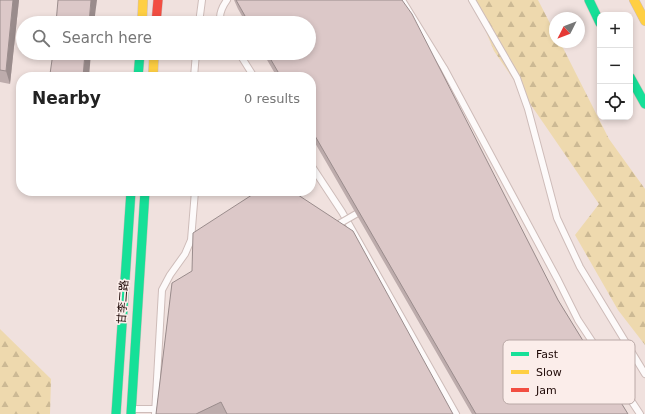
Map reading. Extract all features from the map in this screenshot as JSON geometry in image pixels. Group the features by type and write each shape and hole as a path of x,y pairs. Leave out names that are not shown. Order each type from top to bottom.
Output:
{"main road":[{"path":"142,16 143,0"},
{"path":"157,16 158,0"},
{"path":"589,0 597,17"},
{"path":"634,0 645,21"},
{"path":"138,72 139,60"},
{"path":"153,72 154,60"},
{"path":"633,82 645,104"},
{"name":"甘李二路","path":"116,414 131,196"},
{"name":"甘李二路","path":"131,412 145,196"}],"lane":[{"path":"200,16 202,0"},
{"path":"220,16 221,8 227,0"},
{"path":"402,0 444,68 578,320 591,340"},
{"path":"472,0 517,78 528,109 557,218 580,267 624,340"},
{"path":"194,72 195,60"},
{"path":"243,60 251,72"},
{"path":"316,173 342,212 456,414"},
{"path":"131,412 155,412 162,290 170,275 185,254 191,240 195,196"},
{"path":"330,229 370,206"},
{"path":"635,358 645,374"},
{"path":"633,404 640,414"}],"green space":[{"path":"473,0 538,0 549,21 549,48 563,48 597,115 597,120 599,120 609,139 645,189 645,345 618,310 575,235 599,204 494,51"},
{"path":"0,329 51,379 50,414 0,414"}],"building":[{"path":"0,0 13,0 6,71 0,70"},
{"path":"58,0 91,0 90,16 57,16"},
{"path":"236,0 402,0 412,14 558,300 583,340 503,340 503,404 622,404 628,414 476,414 316,138 316,72 278,72 271,60 316,60 316,16 245,16"},
{"path":"52,60 84,60 83,72 50,72"},
{"path":"250,196 300,196 353,231 453,414 227,414 221,402 196,414 156,414 172,283 192,271 193,233"}],"traffic: fast":[{"path":"589,0 597,17"},
{"path":"138,72 139,60"},
{"path":"633,82 645,104"},
{"path":"116,414 131,196"},
{"path":"131,414 145,196"}],"traffic: slow":[{"path":"142,16 143,0"},
{"path":"634,0 645,21"},
{"path":"153,72 154,60"}],"traffic: jam":[{"path":"157,16 158,0"}]}
